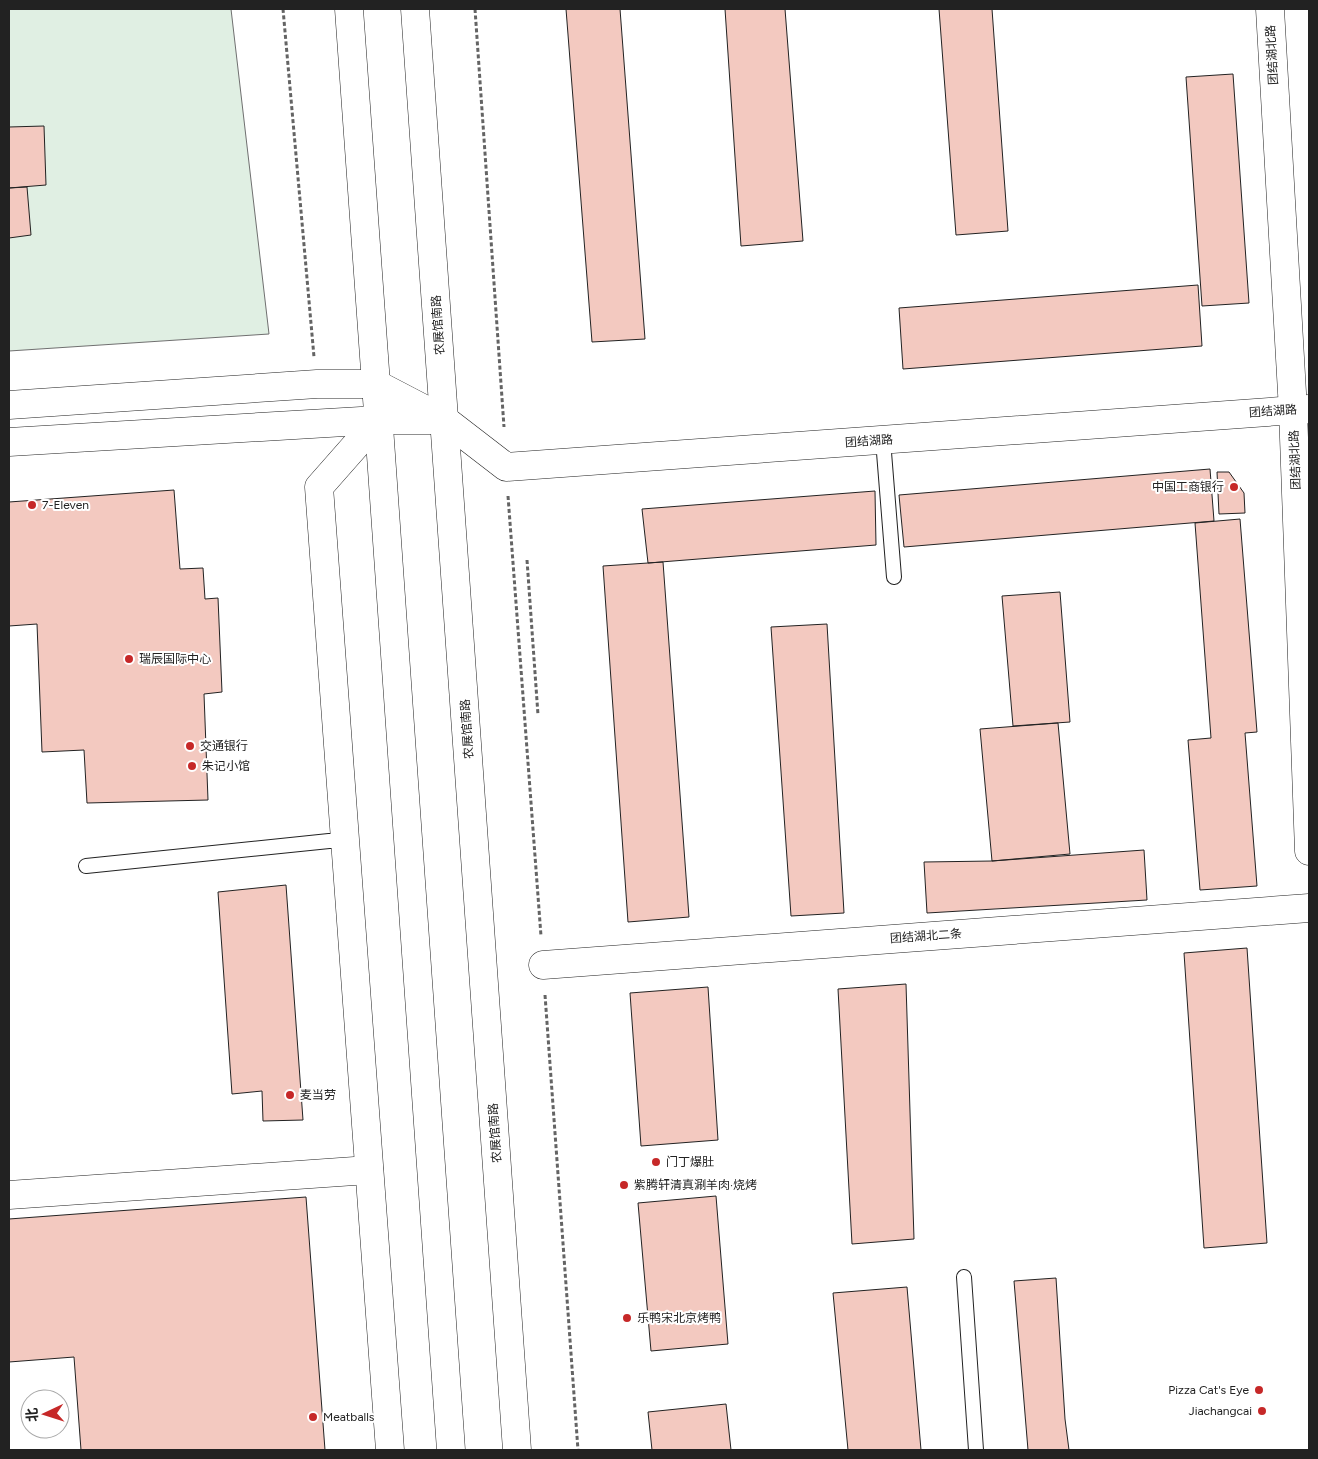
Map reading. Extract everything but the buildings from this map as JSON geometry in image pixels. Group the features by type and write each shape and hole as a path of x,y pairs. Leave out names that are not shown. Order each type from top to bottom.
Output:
{"street":[{"path":"349,9 451,1450"},
{"name":"农展馆南路","path":"415,9 517,1450"},
{"name":"团结湖北路","path":"1270,9 1301,409 1309,851"},
{"path":"9,405 317,384 376,384 445,420 506,467"},
{"name":"团结湖路","path":"506,467 1301,409"},
{"path":"9,442 378,420 445,420"},
{"path":"378,420 319,486 390,1450"},
{"name":"团结湖北二条","path":"543,965 1309,908"},
{"path":"9,1195 369,1170"}],"lane":[{"path":"883,440 894,577"},
{"path":"86,866 344,841"},
{"path":"964,1277 976,1450"}],"path":[{"path":"475,9 506,467 578,1450"},
{"path":"527,560 538,715"}],"green space":[{"path":"9,9 231,9 269,334 9,351"}],"place":[{"name":"中国工商银行","path":"1234,487"},
{"name":"7-Eleven","path":"32,505"},
{"name":"瑞辰国际中心","path":"129,659"},
{"name":"交通银行","path":"190,746"},
{"name":"朱记小馆","path":"192,766"},
{"name":"麦当劳","path":"290,1095"},
{"name":"门丁爆肚","path":"656,1162"},
{"name":"紫腾轩清真涮羊肉·烧烤","path":"624,1185"},
{"name":"乐鸭宋北京烤鸭","path":"627,1318"},
{"name":"Pizza Cat's Eye","path":"1259,1390"},
{"name":"Jiachangcai","path":"1262,1411"},
{"name":"Meatballs","path":"313,1417"}]}
